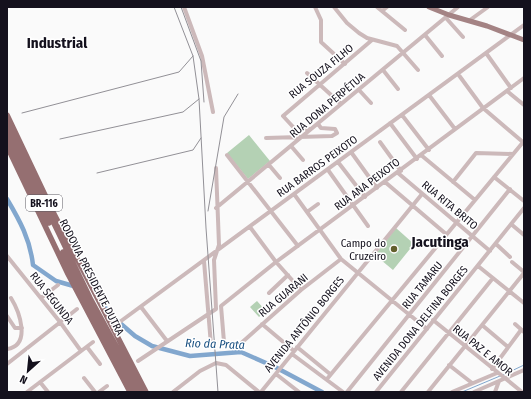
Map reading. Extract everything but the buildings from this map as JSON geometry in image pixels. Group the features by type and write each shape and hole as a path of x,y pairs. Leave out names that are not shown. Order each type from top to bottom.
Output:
{"highway":[{"name":"BR-116","path":"7,115 88,282 146,392"},
{"name":"RODOVIA PRESIDENTE DUTRA","path":"7,126 79,280"},
{"name":"RODOVIA PRESIDENTE DUTRA","path":"7,137 136,392"},
{"name":"BR-116","path":"7,146 80,299 130,392"},
{"name":"RODOVIA PRESIDENTE DUTRA","path":"89,299 141,392"}],"main road":[{"path":"432,8 448,16 470,20 524,40"}],"street":[{"path":"184,7 204,62 213,112"},
{"path":"315,7 321,20 321,42 344,64"},
{"path":"334,7 347,23 359,33 372,40 394,44 404,53 418,70"},
{"path":"377,7 405,30"},
{"path":"382,11 387,7"},
{"name":"RUA DONA PERPÉTUA","path":"216,208 458,7"},
{"path":"470,20 488,7"},
{"path":"448,16 463,37"},
{"name":"RUA BARROS PEIXOTO","path":"121,321 524,25"},
{"path":"425,35 442,56"},
{"name":"RUA SOUZA FILHO","path":"312,129 295,130 283,117 294,105 372,40"},
{"path":"486,53 509,89 524,105"},
{"path":"383,70 398,89"},
{"path":"307,73 341,104"},
{"path":"327,379 512,154 524,142 483,108 458,74"},
{"name":"RUA ANA PEIXOTO","path":"237,346 230,346 223,340 221,306 276,262 524,78"},
{"path":"359,90 371,104"},
{"path":"430,95 455,129"},
{"path":"402,115 428,150"},
{"path":"390,123 417,158"},
{"path":"266,138 329,136 337,132 335,129 321,128 318,124"},
{"path":"329,129 329,136"},
{"name":"RUA RITA BRITO","path":"380,142 399,172 422,194 490,250"},
{"path":"291,146 304,160"},
{"path":"351,152 377,188"},
{"path":"453,182 476,152 512,154"},
{"path":"227,155 298,246"},
{"path":"421,155 475,200"},
{"path":"338,162 365,197"},
{"path":"268,165 280,178"},
{"path":"138,361 216,309 214,260 219,245 216,208 216,168"},
{"path":"328,170 368,226"},
{"path":"494,177 524,201"},
{"path":"385,182 446,234"},
{"name":"RUA TAMARU","path":"347,392 510,189"},
{"path":"294,194 341,259 426,329"},
{"name":"AVENIDA ANTÔNIO BORGES","path":"260,392 422,194"},
{"path":"307,212 318,204"},
{"name":"AVENIDA DONA DELFINA BORGES","path":"376,392 524,208"},
{"path":"511,224 524,235"},
{"path":"250,227 276,262 301,290"},
{"path":"428,392 524,272 496,244"},
{"name":"RUA SEGUNDA","path":"7,256 60,322 81,352"},
{"name":"RUA GUARANI","path":"237,346 301,290 341,259"},
{"path":"204,260 211,345"},
{"path":"478,266 524,303"},
{"path":"268,293 288,275"},
{"path":"401,392 493,278"},
{"path":"41,298 58,285"},
{"path":"7,349 13,348 18,341 22,328 19,314 11,298"},
{"path":"141,306 167,341"},
{"path":"7,364 77,309"},
{"path":"8,319 16,329 22,328"},
{"name":"RUA PAZ E AMOR","path":"433,320 500,377 520,391"},
{"path":"262,324 295,351 319,375 344,392"},
{"path":"492,369 508,347 523,331 515,324"},
{"path":"482,325 508,347"},
{"path":"27,392 93,342"},
{"path":"87,347 100,364"},
{"path":"13,348 18,354"},
{"path":"295,351 330,374"},
{"path":"173,392 200,371 216,363 226,365 260,392"},
{"path":"449,365 472,383"},
{"path":"452,392 472,383 524,370"},
{"path":"278,371 299,392"},
{"path":"474,392 500,377"},
{"path":"495,392 500,377"},
{"path":"84,378 95,392"},
{"path":"40,382 48,392"},
{"path":"99,392 106,389"}],"green space":[{"path":"249,135 270,161 248,179 227,153"},
{"name":"Campo do Cruzeiro","path":"396,228 414,244 393,270 375,255"},
{"path":"257,301 266,311 259,317 250,307"}],"waterway":[{"name":"Rio da Prata","path":"7,199 24,230 30,247 33,265 56,281 77,287"},
{"name":"Rio da Prata","path":"103,305 113,317 135,336 152,346 190,356 241,352 275,367 322,392"},
{"path":"503,375 524,365"},
{"path":"462,392 500,376"}],"railway":[{"path":"174,7 193,56 199,99 206,228 218,392"},
{"path":"181,7 201,61 204,102"},
{"path":"22,113 179,72 193,56"},
{"path":"208,211 224,117 238,94"},
{"path":"60,139 183,112 199,99"},
{"path":"97,173 193,150 201,138"}],"place":[{"name":"Campo do Cruzeiro","path":"394,249"}],"district":[{"name":"Industrial","path":"57,43"},
{"name":"Jacutinga","path":"440,242"}]}
